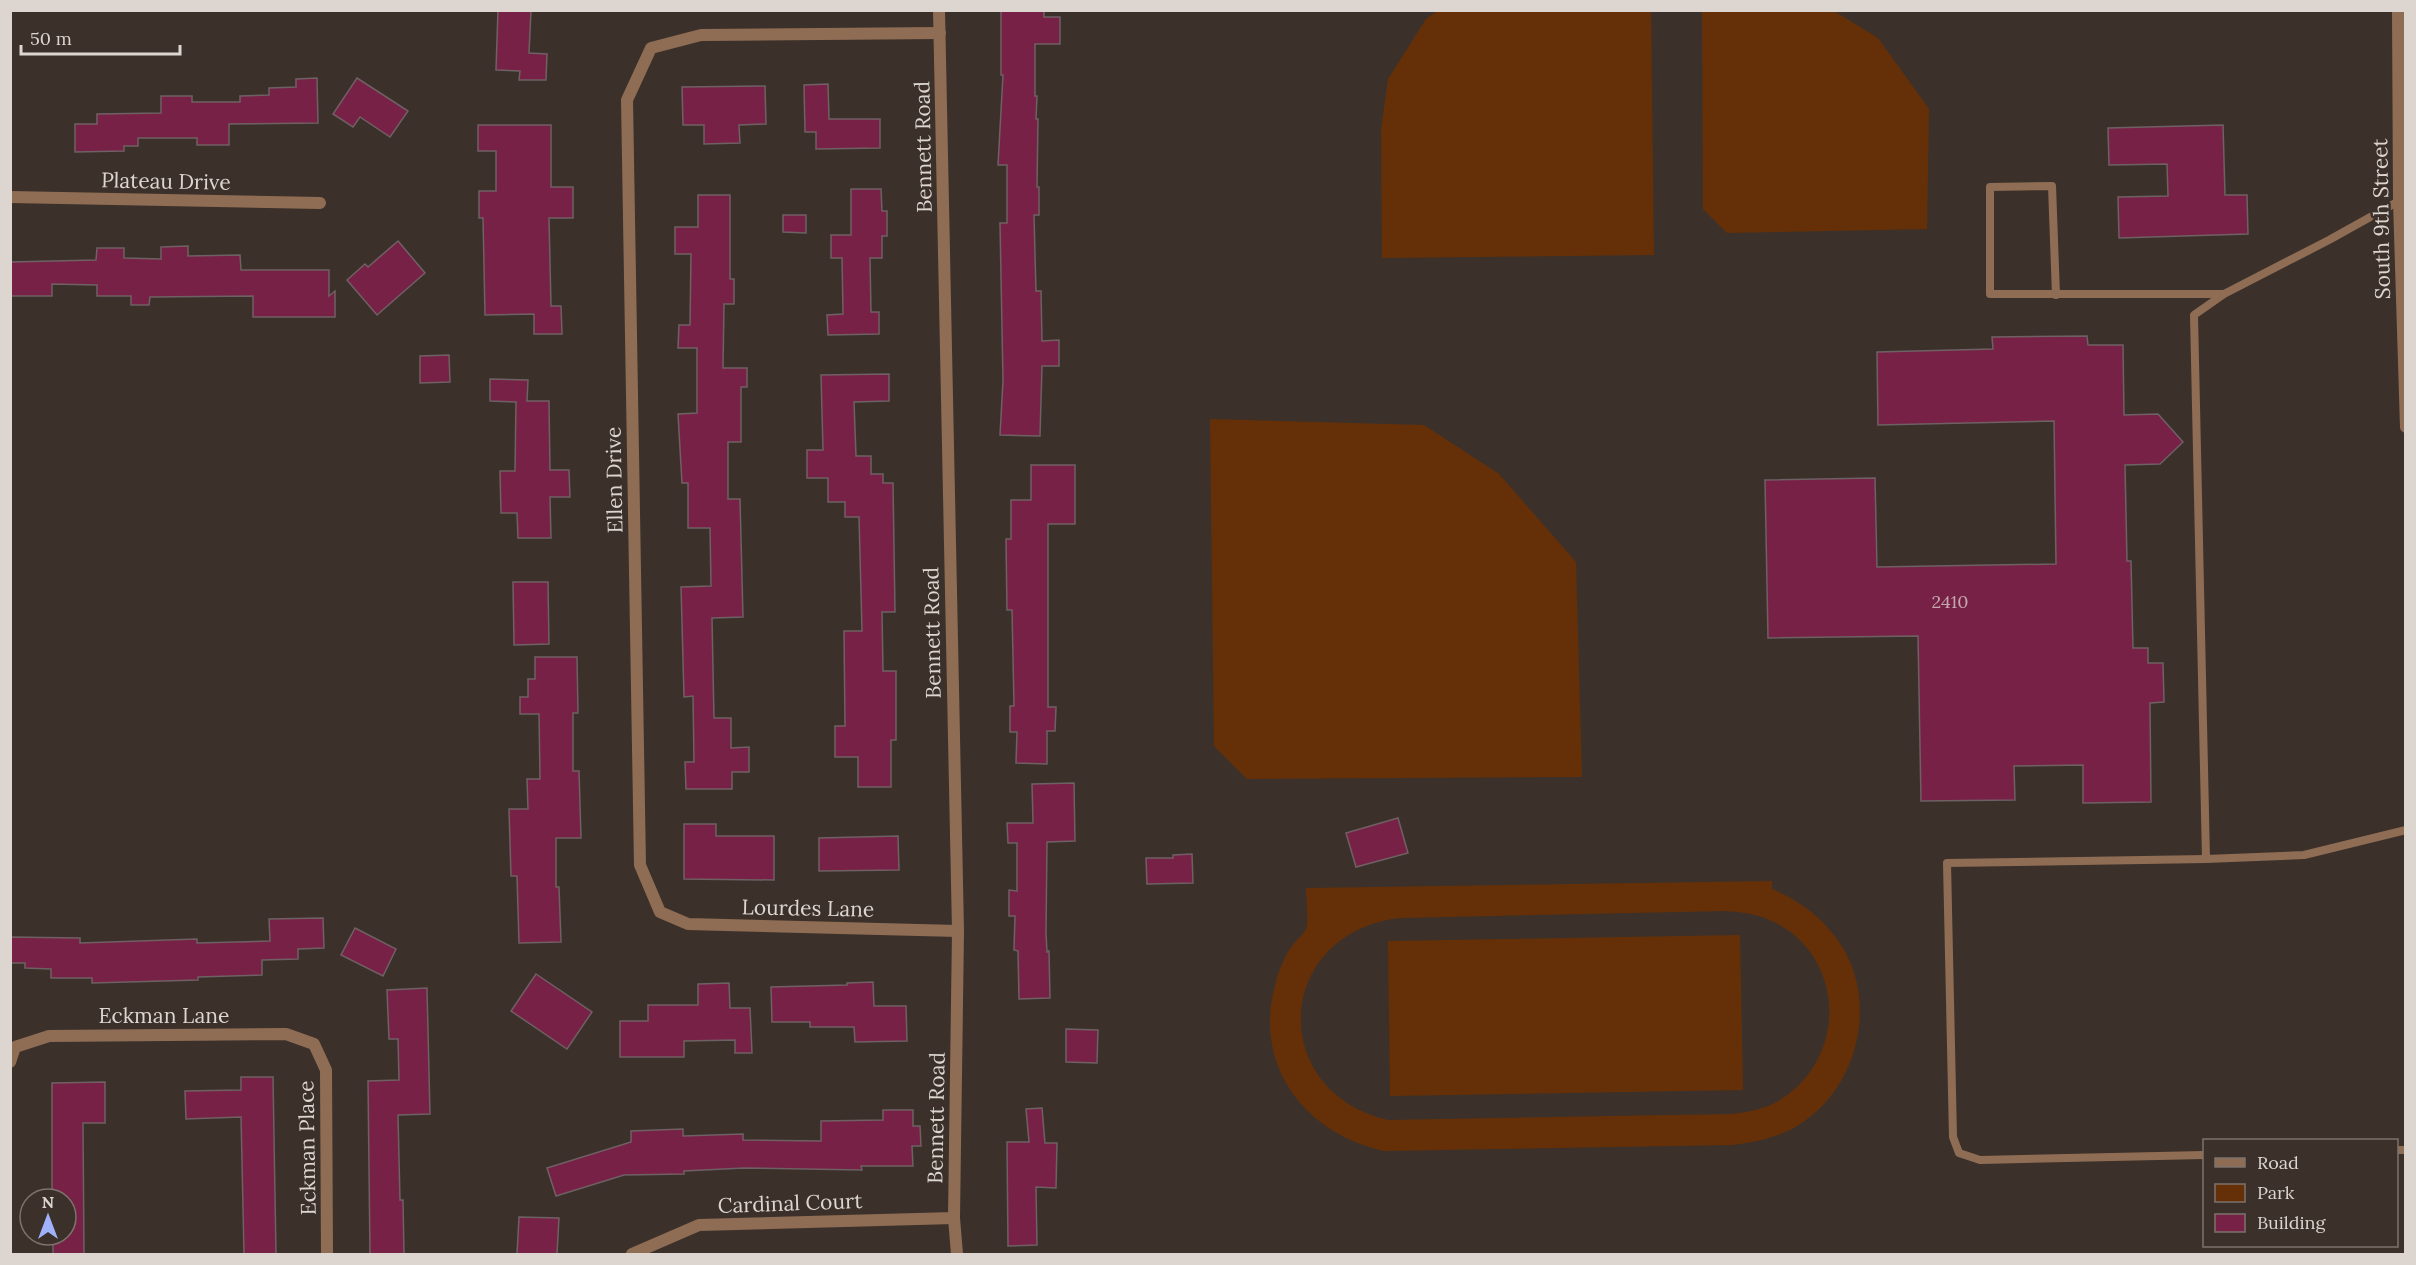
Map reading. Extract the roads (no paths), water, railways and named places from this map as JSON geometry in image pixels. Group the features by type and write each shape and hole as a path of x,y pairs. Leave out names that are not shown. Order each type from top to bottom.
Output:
{"street":[{"name":"Bennett Road","path":"939,10 958,931 954,1218 957,1254"},
{"name":"South 9th Street","path":"2398,10 2399,201 2406,427"},
{"name":"Ellen Drive","path":"660,912 640,865 627,100 651,48 702,35 940,33"},
{"name":"Plateau Drive","path":"10,197 320,203"},
{"name":"Lourdes Lane","path":"660,912 688,924 958,931"},
{"name":"Eckman Lane","path":"10,1062 15,1047 49,1036 286,1034 314,1044"},
{"name":"Eckman Place","path":"314,1044 326,1071 327,1254"},
{"name":"Cardinal Court","path":"632,1254 699,1225 954,1218"}],"lane":[{"path":"2056,295 2052,186 1990,187 1990,294 2056,295 2224,294"},
{"path":"2206,859 2194,315 2224,294 2399,201"},
{"path":"2203,1155 1980,1160 1959,1153 1953,1137 1947,863 2206,859 2304,855 2406,830"}]}
